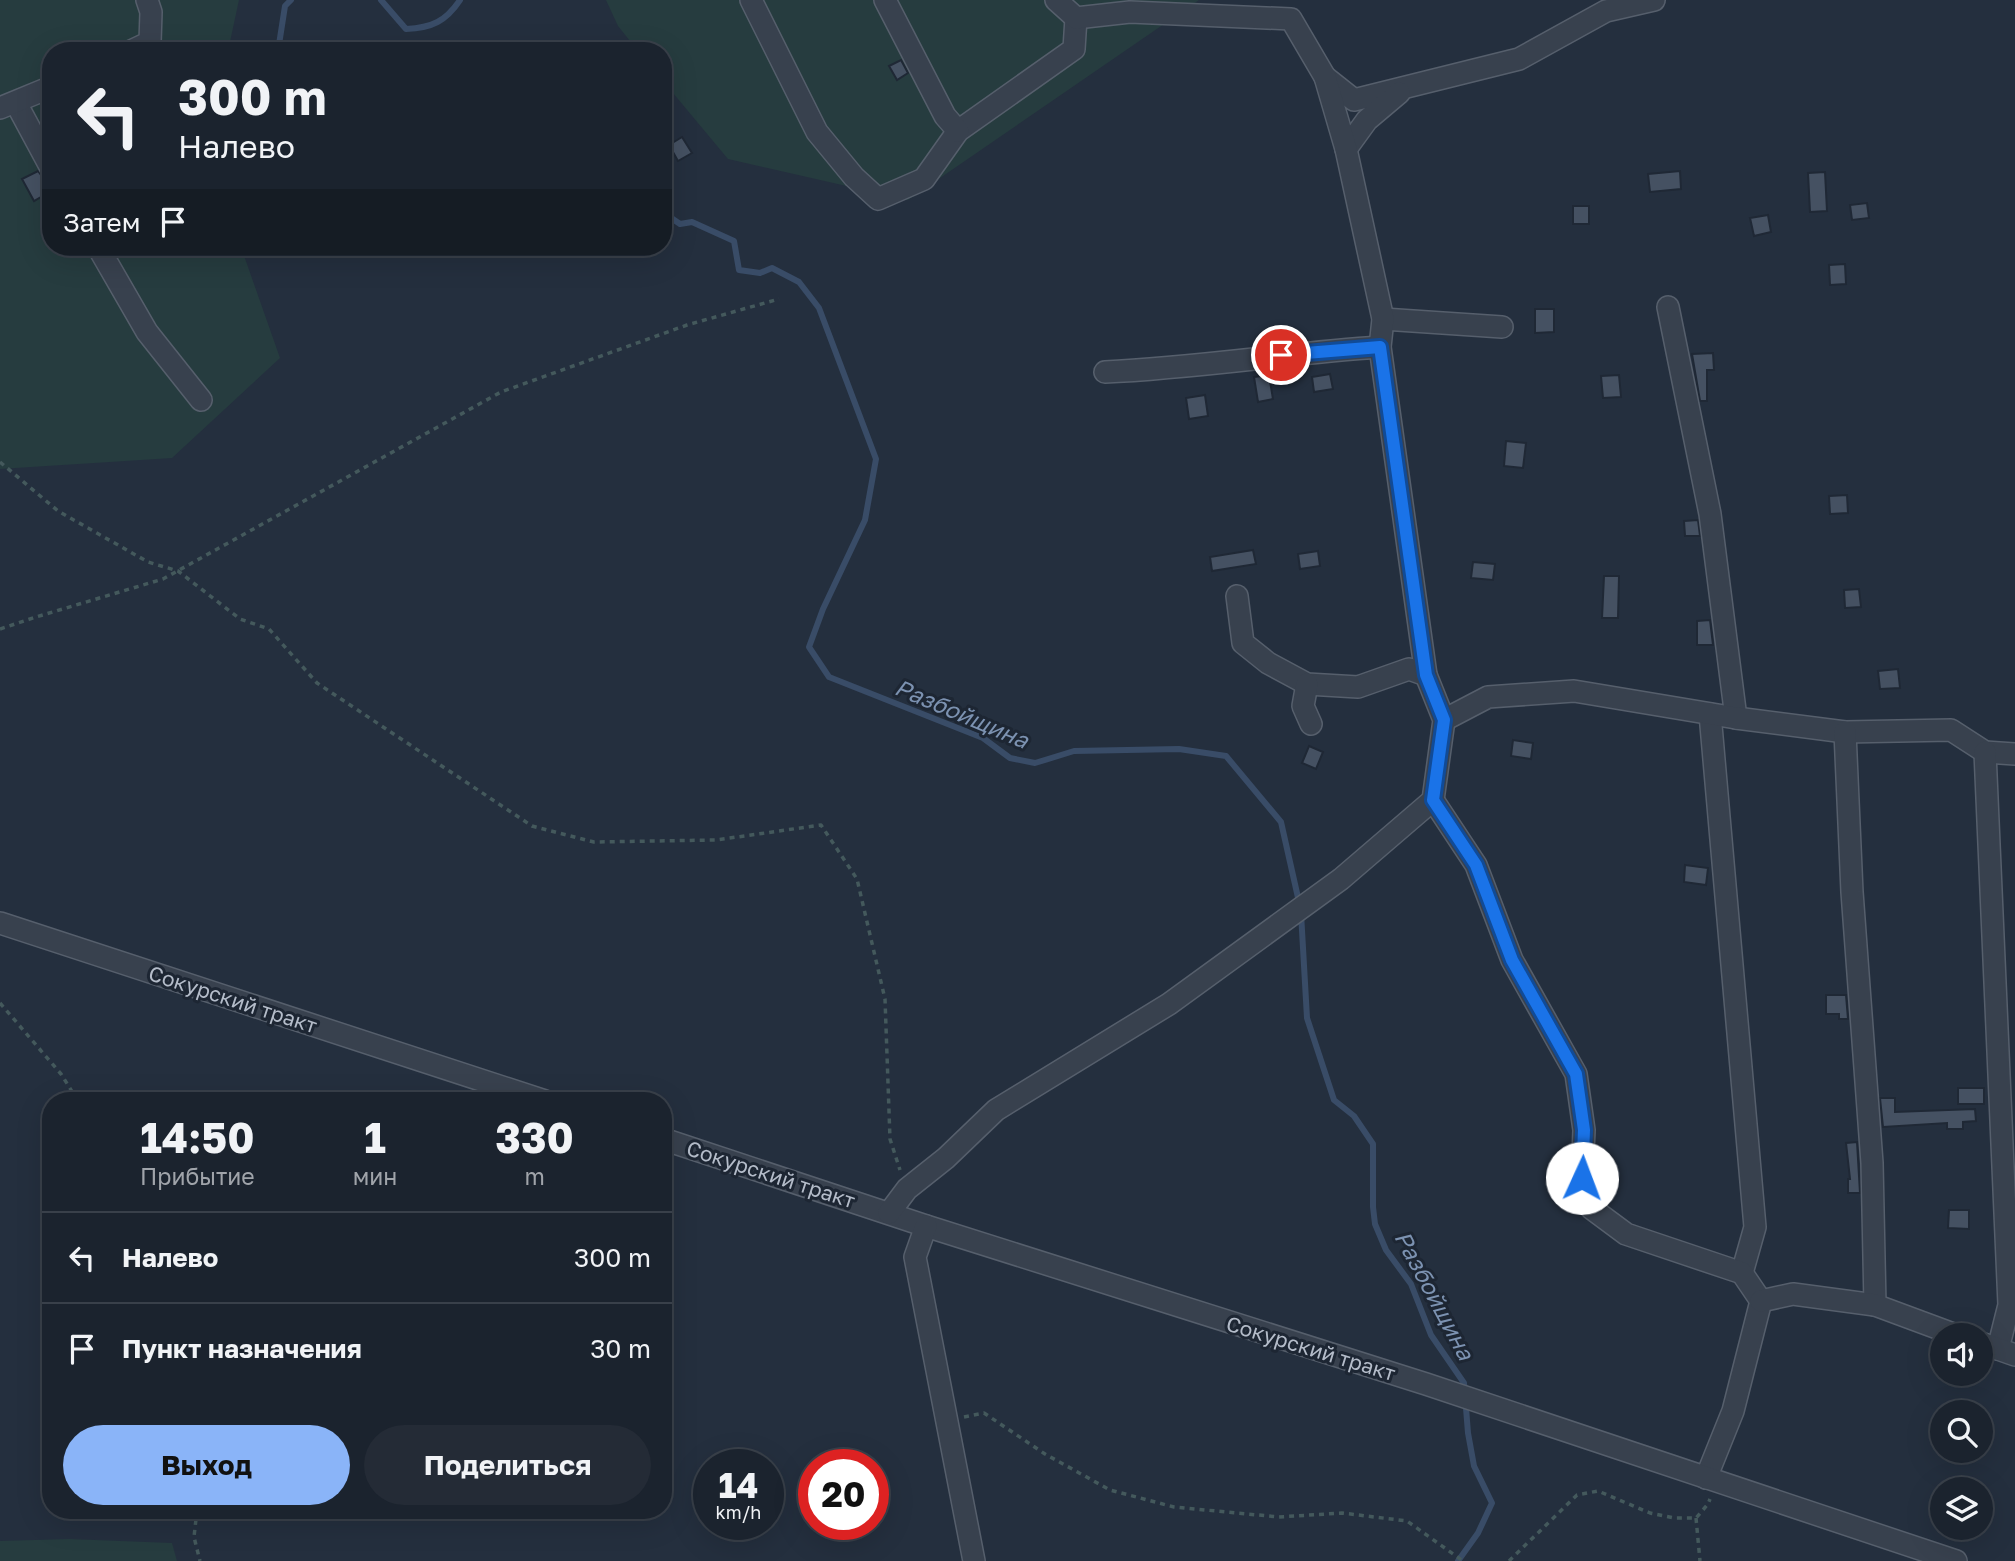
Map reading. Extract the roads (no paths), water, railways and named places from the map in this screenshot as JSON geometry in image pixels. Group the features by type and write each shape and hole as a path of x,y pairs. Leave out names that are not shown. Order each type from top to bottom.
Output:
{"street":[{"path":"147,0 151,12 150,42"},
{"path":"751,0 817,132 854,177 878,199 924,179 958,131 1074,49 1076,18"},
{"path":"885,0 945,116 958,131"},
{"path":"1056,0 1076,18"},
{"path":"1325,76 1354,100 1403,89 1519,59 1606,10 1654,0"},
{"path":"1076,18 1139,6 1290,10 1325,76 1346,149 1383,319 1380,347 1426,675 1444,720 1433,800 1476,865 1512,960 1576,1074 1584,1130 1582,1178 1591,1208 1626,1234 1742,1273 1761,1301 1733,1411 1711,1480"},
{"path":"1346,149 1367,120 1403,89"},
{"path":"42,91 8,105 42,154"},
{"path":"103,256 147,332 201,400"},
{"path":"1668,307 1710,514 1736,718"},
{"path":"1383,319 1502,327"},
{"path":"1105,372 1176,369 1308,352 1380,347"},
{"path":"1237,596 1242,643 1268,663 1307,684 1358,687 1409,668 1426,675"},
{"path":"1307,684 1303,706 1311,724"},
{"path":"1444,720 1488,697 1574,691 1736,718 1845,732 1951,730 1985,752 2015,754"},
{"path":"1710,714 1755,1227 1742,1273"},
{"path":"1845,732 1852,892 1872,1163 1875,1305"},
{"path":"1985,752 2009,1305 1998,1349"},
{"path":"889,1213 907,1189 946,1158 996,1110 1169,1004 1341,879 1433,800"},
{"name":"Сокурский тракт","path":"0,923 517,1092"},
{"name":"Сокурский тракт","path":"672,1142 926,1226 1426,1384 1956,1561"},
{"path":"926,1226 915,1257 974,1561"},
{"path":"1761,1301 1793,1294 1875,1305 1930,1325"}],"waterway":[{"name":"Разбойщина","path":"279,42 285,6 291,0"},
{"name":"Разбойщина","path":"381,0 406,29 438,22 460,0"},
{"name":"Разбойщина","path":"672,218 680,224 692,222 734,241 739,270 760,273 772,268 799,282 819,308 876,459 865,520 823,609 809,647 829,677 983,738 1010,758 1035,763 1074,751 1179,749 1226,756 1281,822 1299,902"},
{"name":"Разбойщина","path":"1301,913 1307,1018 1334,1100 1354,1116 1373,1144 1375,1224 1386,1250 1411,1284 1431,1335 1464,1383 1474,1466 1492,1503 1478,1533 1458,1561"}]}
